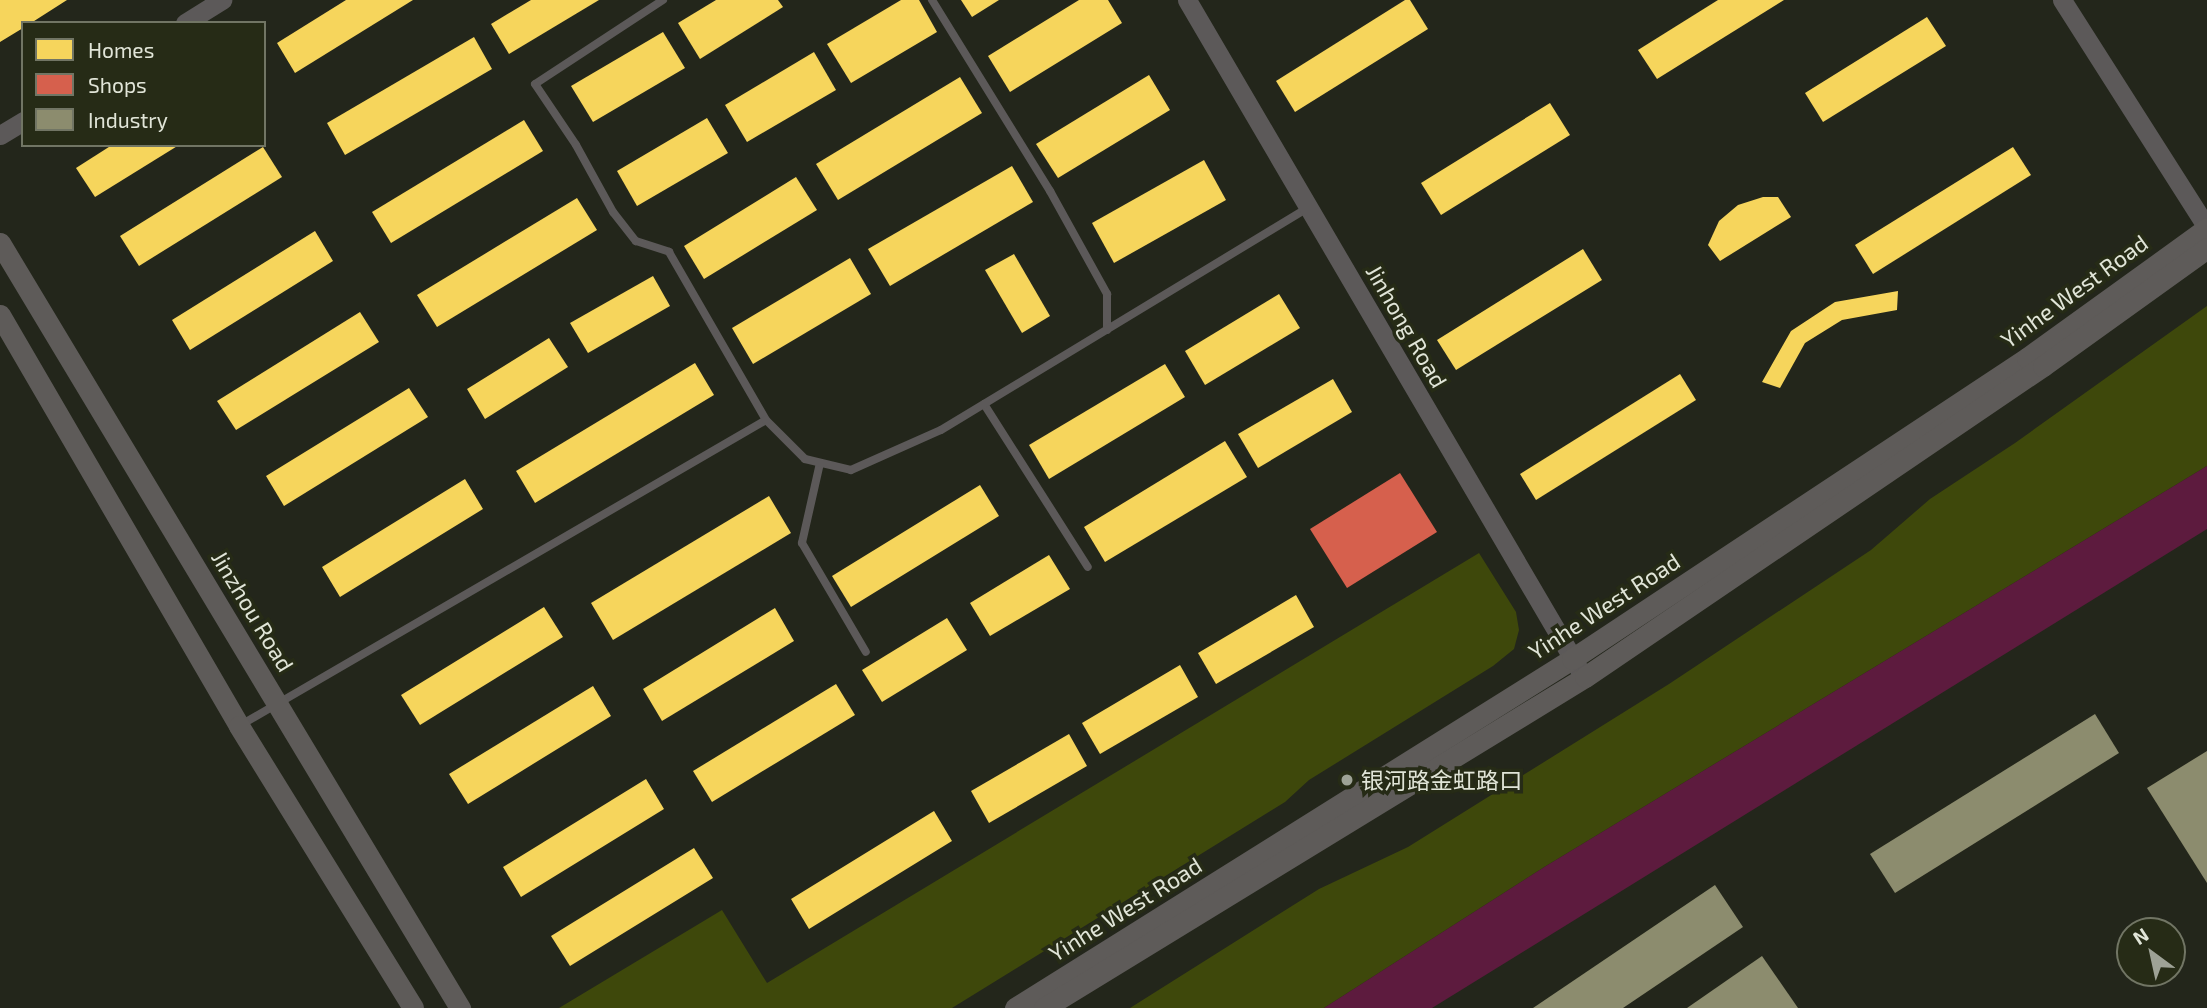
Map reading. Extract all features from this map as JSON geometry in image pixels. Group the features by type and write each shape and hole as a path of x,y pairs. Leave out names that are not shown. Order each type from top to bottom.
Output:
{"main road":[{"name":"Yinhe West Road","path":"1015,1008 1572,659 2027,358 2207,228"},
{"name":"Jinzhou Road","path":"0,243 460,1008"},
{"name":"Yinhe West Road","path":"1044,1008 1585,677 2043,366 2207,248"},
{"path":"0,315 239,726 413,1008"}],"street":[{"path":"188,21 222,0"},
{"name":"Jinhong Road","path":"1186,0 1585,677"},
{"path":"2062,0 2207,228"},
{"path":"0,135 21,122"}],"lane":[{"path":"663,0 535,84 576,145 613,212 636,241 669,252 766,420 804,459 851,470 941,430 1310,207"},
{"path":"932,0 1050,191 1107,294 1107,330"},
{"path":"984,404 1088,567"},
{"path":"239,726 766,420"},
{"path":"820,463 802,543 866,652"}],"green space":[{"path":"2207,306 2207,466 1546,866 1324,1008 1130,1008 1319,889 1408,847 1669,684 1871,550 1930,499 2015,443"},
{"path":"1479,553 1516,612 1519,630 1514,649 1493,666 1309,780 1285,802 952,1008 559,1008 722,910 767,983"}],"shaded area":[{"path":"2207,466 2207,529 1432,1008 1324,1008 1546,866"}],"building: Homes":[{"path":"0,0 67,0 34,21 21,21 21,29 0,42"},
{"path":"346,0 413,0 295,73 277,43"},
{"path":"531,0 599,0 509,54 491,24"},
{"path":"716,0 778,0 783,7 700,59 678,23"},
{"path":"901,0 919,0 937,32 851,83 827,44"},
{"path":"961,0 999,0 972,17"},
{"path":"1079,0 1108,0 1122,23 1010,92 988,56"},
{"path":"1405,0 1410,0 1428,29 1295,112 1276,81"},
{"path":"1718,0 1784,0 1657,79 1638,50"},
{"path":"1927,17 1946,46 1823,122 1805,93"},
{"path":"663,32 685,68 593,122 571,86"},
{"path":"474,37 492,69 345,155 327,123"},
{"path":"814,52 836,90 747,142 725,105"},
{"path":"1149,75 1170,110 1058,178 1036,144"},
{"path":"960,77 982,113 838,200 816,164"},
{"path":"1550,103 1570,135 1441,215 1421,183"},
{"path":"707,118 728,153 637,206 617,171"},
{"path":"524,120 543,151 391,243 372,212"},
{"path":"109,147 176,147 95,197 76,168"},
{"path":"263,147 282,177 139,266 120,236"},
{"path":"2013,147 2031,175 1873,274 1855,245"},
{"path":"1204,160 1226,200 1114,263 1092,223"},
{"path":"1012,166 1033,202 890,286 868,249"},
{"path":"796,177 817,210 704,279 684,246"},
{"path":"1763,197 1778,197 1791,217 1720,261 1708,245 1719,221 1738,205"},
{"path":"577,198 597,230 437,327 417,295"},
{"path":"315,231 333,261 190,350 172,320"},
{"path":"1583,249 1602,280 1456,370 1437,340"},
{"path":"1014,254 1050,316 1022,333 985,270"},
{"path":"850,258 871,294 753,364 732,328"},
{"path":"653,276 670,306 588,353 570,323"},
{"path":"1898,291 1897,310 1842,320 1805,343 1780,388 1762,382 1791,331 1835,302"},
{"path":"1279,294 1300,328 1205,385 1185,351"},
{"path":"360,312 379,342 236,430 217,401"},
{"path":"549,338 568,367 485,419 467,389"},
{"path":"695,363 714,395 535,503 516,471"},
{"path":"1165,364 1185,397 1049,479 1029,445"},
{"path":"1680,374 1696,400 1536,500 1520,474"},
{"path":"1333,379 1352,412 1258,468 1238,434"},
{"path":"409,388 428,417 284,506 266,476"},
{"path":"1225,441 1247,477 1105,562 1084,527"},
{"path":"465,479 483,509 340,597 322,567"},
{"path":"980,485 999,516 851,607 832,576"},
{"path":"769,496 791,533 613,640 591,603"},
{"path":"1049,555 1070,589 990,636 970,603"},
{"path":"1296,595 1314,627 1216,684 1198,653"},
{"path":"544,607 563,637 420,725 401,695"},
{"path":"775,608 794,641 662,721 643,689"},
{"path":"947,618 967,650 882,702 862,670"},
{"path":"1180,665 1198,697 1100,754 1082,723"},
{"path":"836,684 855,715 712,802 693,771"},
{"path":"593,686 611,716 468,804 449,774"},
{"path":"1069,734 1087,766 989,823 971,791"},
{"path":"646,779 664,809 521,897 503,867"},
{"path":"934,811 952,841 809,929 791,899"},
{"path":"694,848 713,878 570,966 551,936"}],"building: Shops":[{"path":"1400,473 1437,532 1347,588 1310,529"}],"building: Industry":[{"path":"2095,714 2119,753 1895,893 1870,854"},
{"path":"2207,751 2207,883 2147,788"},
{"path":"1715,885 1743,927 1623,1008 1533,1008"},
{"path":"1762,956 1798,1008 1687,1008"}],"place":[{"name":"银河路金虹路口","path":"1347,780"}]}
